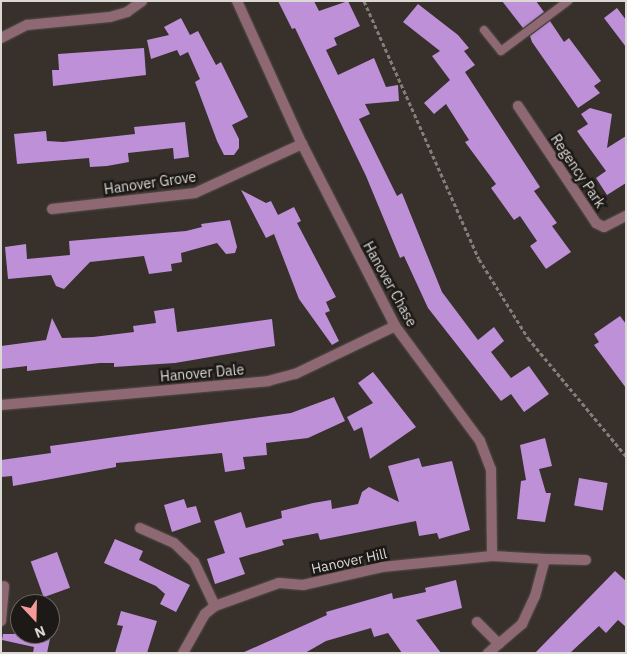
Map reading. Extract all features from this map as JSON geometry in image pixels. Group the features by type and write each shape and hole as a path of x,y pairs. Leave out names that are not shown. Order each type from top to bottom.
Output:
{"street":[{"path":"1,38 27,25 110,17 127,12 142,1"},
{"name":"Hanover Chase","path":"237,1 302,144 395,326 480,441 491,469 492,556"},
{"name":"Regency Park","path":"518,106 596,223 604,228 626,216"},
{"name":"Hanover Grove","path":"52,209 195,193 302,144"},
{"name":"Hanover Dale","path":"1,405 268,381 295,374 395,326"},
{"path":"140,528 174,543 194,562 215,606"},
{"path":"492,556 586,560"},
{"name":"Hanover Hill","path":"183,653 205,614 215,606 279,583 303,585 382,567 492,556"},
{"path":"488,653 522,624 535,596 545,559"},
{"path":"1,621 4,586"},
{"path":"477,622 499,644"}],"lane":[{"path":"484,30 501,52 568,1"}],"path":[{"path":"364,1 479,259 528,338 626,456"}],"building":[{"path":"278,1 314,1 319,11 348,1 360,26 334,38 337,45 326,50 338,75 374,58 386,87 398,85 399,101 365,104 370,114 359,119 397,196 402,193 442,292 478,340 494,327 504,341 491,352 511,378 529,366 549,394 524,412 511,394 501,401 428,308 404,256 400,258 366,176 295,28 292,29"},
{"path":"502,1 536,1 544,12 523,28"},
{"path":"418,4 458,35 469,48 464,51 475,65 465,72 540,187 534,191 557,223 552,226 571,252 546,269 530,246 537,241 520,216 514,220 491,188 496,184 465,142 469,140 446,104 434,114 424,103 450,80 432,56 440,51 403,22"},
{"path":"617,8 626,20 626,47 604,18"},
{"path":"181,18 190,35 198,31 216,65 221,62 248,117 232,125 239,139 239,148 234,155 224,155 217,141 195,82 200,79 188,52 180,56 177,50 151,59 147,40 169,35 164,27"},
{"path":"550,21 564,42 569,38 601,81 594,86 600,93 578,108 532,42 530,36"},
{"path":"144,48 146,75 53,86 52,70 59,70 58,54"},
{"path":"590,108 612,114 607,148 626,136 626,183 607,195 596,178 606,171 577,131 588,124 581,114"},
{"path":"185,122 189,157 174,159 173,148 128,153 129,162 107,166 90,167 89,158 17,164 14,134 46,131 47,141 63,142 135,134 134,127"},
{"path":"241,190 266,203 271,201 278,215 294,207 301,221 297,223 336,297 326,302 330,311 325,313 339,341 332,345 299,299 274,234 266,238"},
{"path":"230,220 237,247 235,253 226,254 217,243 181,253 182,262 171,264 172,271 149,274 144,256 90,262 64,289 56,286 51,275 8,279 5,247 26,244 27,259 70,255 69,241 186,231 202,227 201,224"},
{"path":"174,308 177,332 272,319 275,346 175,363 114,367 114,363 100,363 27,371 27,366 1,369 1,346 46,340 52,318 62,338 93,337 134,332 133,326 156,323 154,311"},
{"path":"620,316 626,324 626,388 594,345 599,342 594,334"},
{"path":"373,372 416,427 370,459 362,427 354,431 347,417 373,403 358,383"},
{"path":"334,397 345,421 308,438 266,443 267,455 243,457 245,469 225,472 222,453 116,463 116,467 13,486 12,476 1,477 1,460 51,453 50,446 291,413"},
{"path":"545,438 552,466 539,469 546,493 551,493 545,522 517,519 521,481 526,480 520,445"},
{"path":"419,458 422,467 452,461 470,530 439,539 437,533 419,536 416,521 320,540 318,533 282,540 284,545 239,558 245,574 215,584 207,559 225,553 214,521 241,512 246,528 282,518 281,511 313,503 331,500 332,509 358,504 362,492 369,487 399,502 388,466"},
{"path":"579,478 608,483 603,511 574,506"},
{"path":"184,499 187,508 196,506 201,522 172,532 164,505"},
{"path":"115,539 143,551 139,560 190,585 176,612 160,604 165,594 156,586 104,563"},
{"path":"57,552 70,588 53,594 42,594 31,562"},
{"path":"615,571 626,581 626,627 618,620 606,633 599,626 570,653 535,653"},
{"path":"456,580 462,608 416,620 441,653 402,653 388,633 374,637 371,628 326,641 305,653 242,653 327,615 326,612 392,593 393,599 426,592 425,588"},
{"path":"121,611 157,621 147,653 115,653 123,626 117,625"},
{"path":"3,634 10,634 10,642 2,640"},
{"path":"20,644 49,644 47,653 33,653 34,647"}]}
